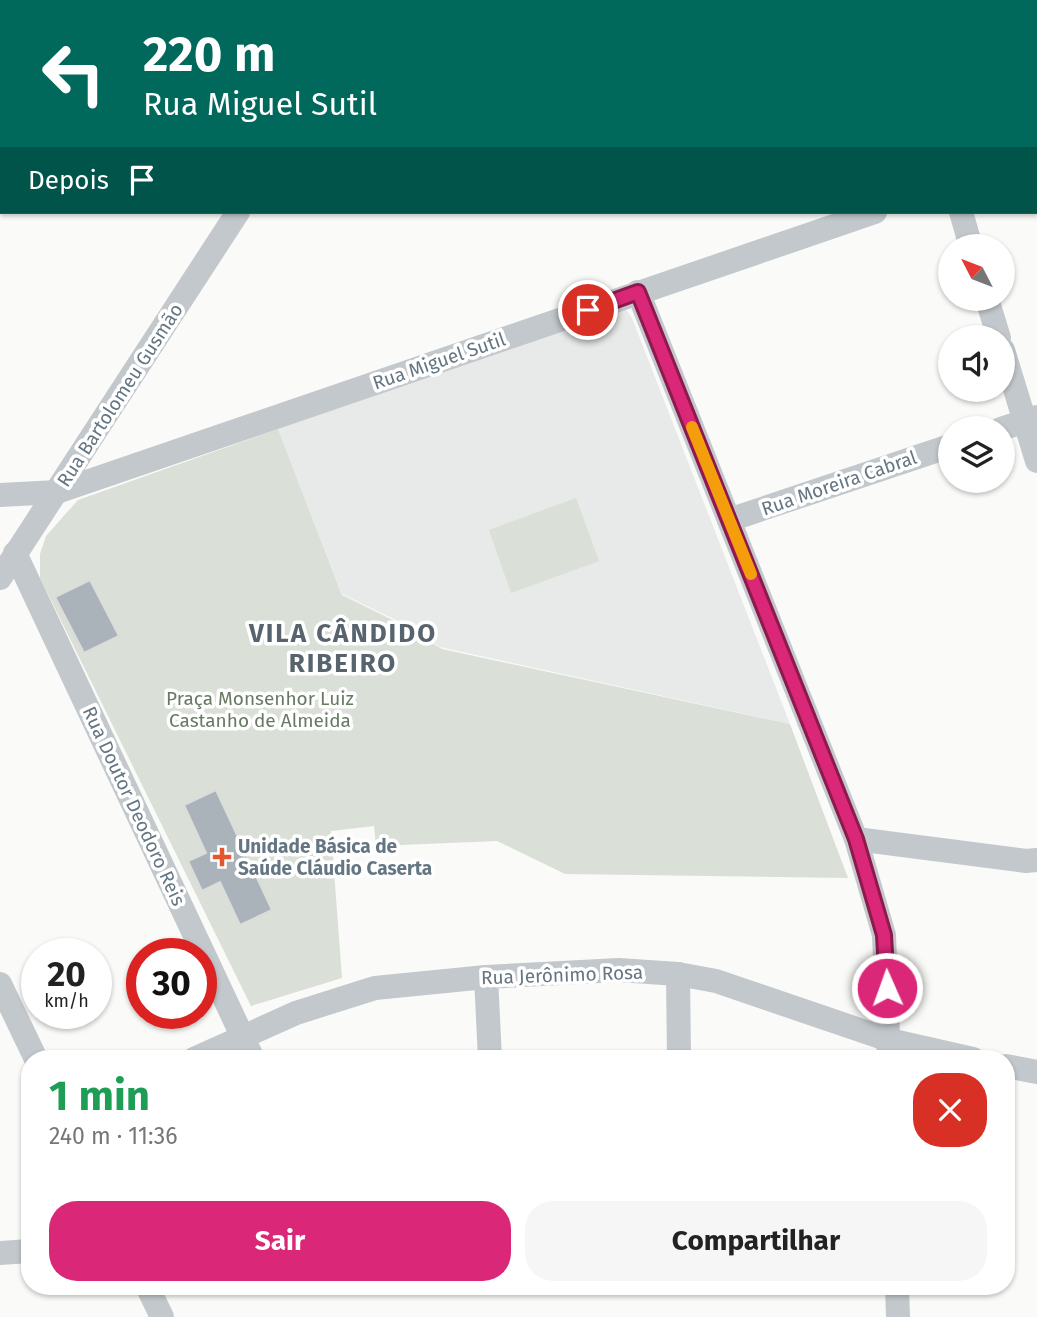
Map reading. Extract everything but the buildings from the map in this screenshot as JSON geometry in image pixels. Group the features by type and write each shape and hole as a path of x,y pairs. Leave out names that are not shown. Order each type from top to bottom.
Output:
{"street":[{"name":"Rua Bartolomeu Gusmão","path":"0,578 237,214"},
{"name":"Rua Miguel Sutil","path":"0,495 57,492 869,214"},
{"path":"962,214 967,234"},
{"path":"638,292 856,839 884,935 889,1050"},
{"path":"1015,380 1031,419 1037,461"},
{"name":"Rua Moreira Cabral","path":"729,520 938,450"},
{"name":"Rua Doutor Deodoro Reis","path":"15,553 248,1048"},
{"path":"856,839 1026,861 1037,860"},
{"name":"Rua Jerônimo Rosa","path":"248,1048 296,1013 375,988 486,977 619,970 678,974 716,981 889,1050"},
{"path":"678,974 678,1050"},
{"path":"486,977 490,1050"},
{"path":"3,995 31,1050"},
{"path":"1015,1068 1037,1072"},
{"path":"0,1253 21,1252"},
{"path":"151,1295 162,1317"},
{"path":"897,1295 897,1317"}],"shaded area":[{"path":"625,308 632,318 790,724 440,647 400,622 342,594 278,429"}],"green space":[{"name":"Praça Monsenhor Luiz Castanho de Almeida","path":"278,429 342,595 401,624 442,649 790,724 848,878 565,874 497,841 376,846 374,826 331,831 342,978 251,1006 40,578 40,554 46,536 78,500"},
{"path":"576,498 599,561 511,593 489,530"}],"slow traffic":[{"path":"692,427 751,574"}],"place":[{"name":"Unidade Básica de Saúde Cláudio Caserta","path":"222,857"}],"district":[{"name":"VILA CÂNDIDO RIBEIRO","path":"343,648"}],"route":[{"path":"588,310 638,292 856,839 884,935 887,988"}]}
